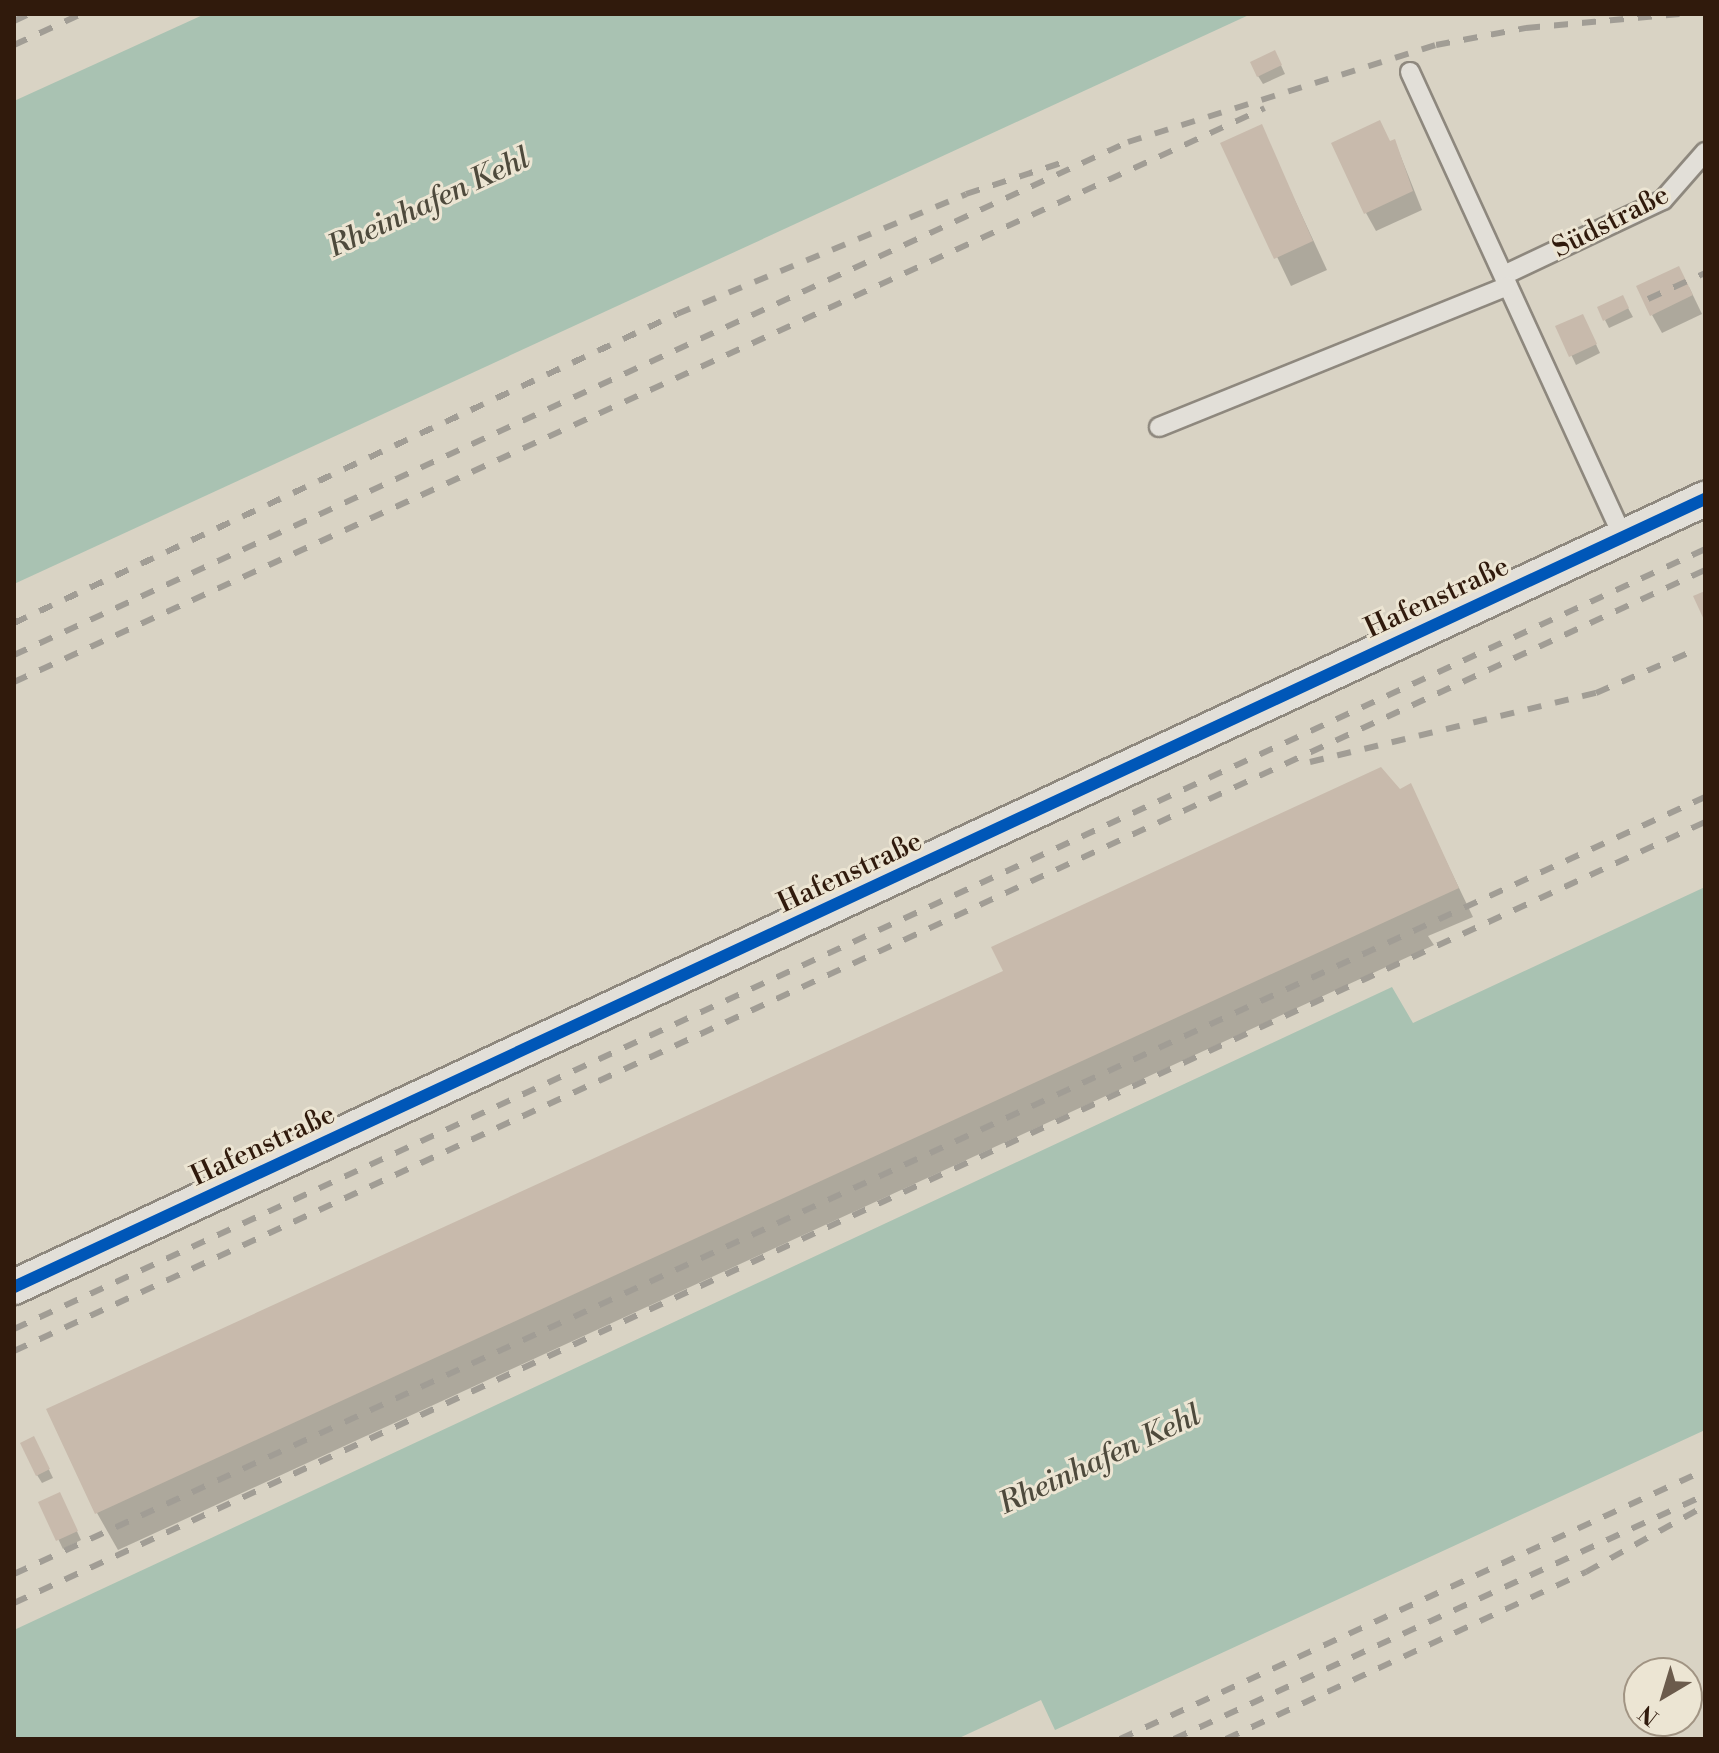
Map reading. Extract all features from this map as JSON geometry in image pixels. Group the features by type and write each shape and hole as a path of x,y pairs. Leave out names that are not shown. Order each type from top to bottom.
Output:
{"street":[{"name":"Hafenstraße","path":"14,1287 1705,499"}],"lane":[{"path":"1410,72 1623,537"},
{"name":"Südstraße","path":"1159,427 1506,280 1663,200 1705,152"}],"water":[{"name":"Rheinhafen Kehl","path":"205,14 1251,14 14,584 14,101"},
{"name":"Rheinhafen Kehl","path":"1705,887 1705,1430 1055,1730 1041,1700 957,1739 14,1739 14,1630 1392,987 1413,1023"}],"building":[{"path":"1275,50 1282,65 1257,77 1250,62"},
{"path":"1380,120 1390,141 1395,139 1413,191 1364,214 1331,143"},
{"path":"1262,124 1313,241 1274,259 1220,143"},
{"path":"1679,266 1693,295 1650,316 1636,286"},
{"path":"1623,295 1629,308 1603,321 1597,307"},
{"path":"1583,314 1597,344 1569,357 1555,326"},
{"path":"1705,591 1705,622 1693,596"},
{"path":"1381,767 1400,789 1411,783 1459,888 95,1514 46,1409 1003,971 991,947"},
{"path":"34,1436 50,1469 36,1476 20,1443"},
{"path":"60,1492 78,1531 56,1541 38,1502"}],"railway":[{"path":"14,21 29,14"},
{"path":"14,45 81,14"},
{"path":"14,655 1128,142 1436,45 1526,28 1679,14"},
{"path":"14,682 1265,108"},
{"path":"14,623 677,314 966,194 1067,161"},
{"path":"1648,299 1705,273"},
{"path":"14,1329 1705,549"},
{"path":"14,1351 1705,570"},
{"path":"1310,762 1596,693 1697,649"},
{"path":"14,1574 1705,797"},
{"path":"14,1603 1705,822"},
{"path":"1120,1739 1705,1470"},
{"path":"1174,1739 1705,1495"},
{"path":"1226,1739 1586,1572 1701,1508"}],"cycle path":[{"path":"14,1287 1705,499"}]}
